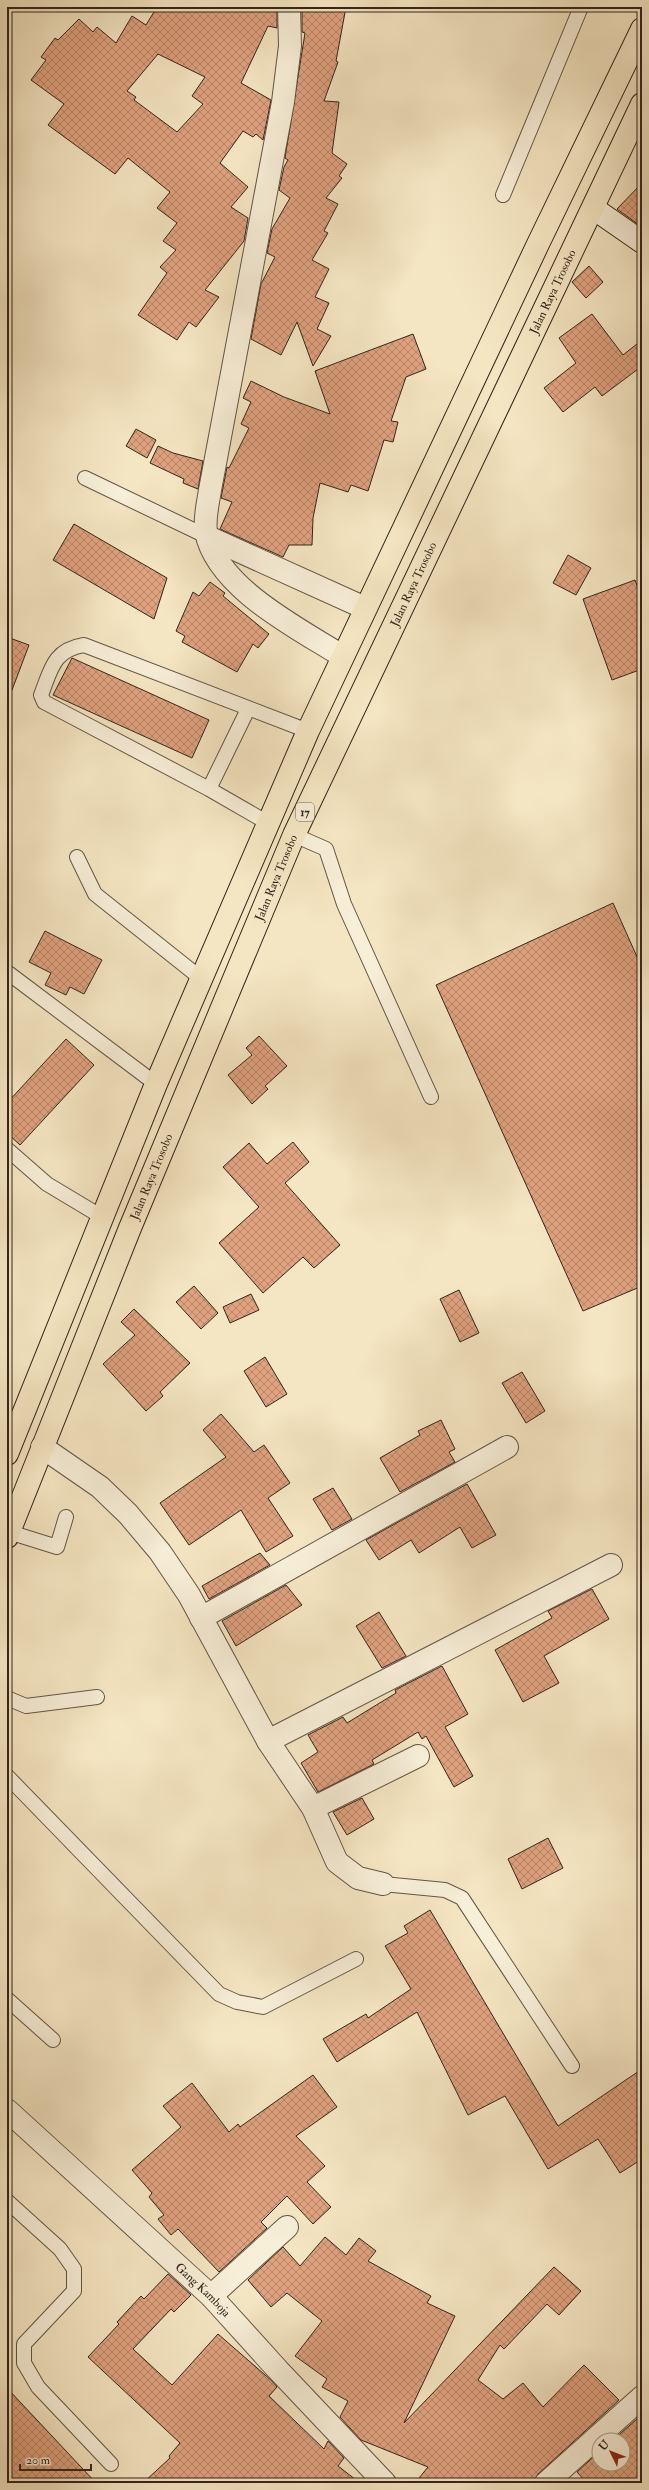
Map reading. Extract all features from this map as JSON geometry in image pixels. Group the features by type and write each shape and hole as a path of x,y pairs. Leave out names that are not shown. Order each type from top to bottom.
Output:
{"highway":[{"path":"7,1454 156,1084 308,731 364,608 642,29"},
{"name":"Jalan Raya Trosobo","path":"8,1535 130,1228 294,835 642,104"}],"street":[{"path":"289,7 290,46 283,102 206,512 208,537 223,567 261,604 342,656"},
{"path":"593,208 642,242"},
{"path":"208,537 364,608"},
{"path":"42,1447 100,1487 128,1514 160,1552 189,1595 268,1741 313,1808 337,1862 358,1878 383,1884"},
{"path":"201,1618 507,1447"},
{"path":"268,1741 611,1565"},
{"path":"313,1808 418,1756"},
{"name":"Gang Kamboja","path":"7,2110 211,2296 278,2370 385,2483"},
{"path":"211,2296 288,2227"},
{"path":"546,2483 642,2397"}],"lane":[{"path":"503,195 581,7"},
{"path":"85,478 208,537"},
{"path":"268,822 209,789 44,702 41,695 57,658 74,647 84,645 308,731"},
{"path":"209,789 248,709"},
{"path":"294,835 326,849 344,904 431,1097"},
{"path":"77,857 95,894 202,980"},
{"path":"7,972 156,1084"},
{"path":"7,1149 47,1184 102,1217"},
{"path":"8,1535 57,1547 66,1517"},
{"path":"7,1698 26,1706 97,1697"},
{"path":"7,1776 219,1994 237,2002 263,2007 356,1959"},
{"path":"383,1884 445,1890 462,1898 572,2066"},
{"path":"7,1999 53,2040"},
{"path":"7,2201 60,2250 74,2269 74,2291 24,2344 24,2363 38,2387 112,2464"}],"building":[{"path":"157,7 277,7 277,28 268,26 241,83 271,100 263,140 256,134 253,137 243,131 220,163 248,187 231,207 248,218 244,241 205,290 219,297 196,327 189,322 177,340 138,315 167,273 160,267 176,250 163,241 177,223 157,208 170,192 128,158 115,174 48,125 64,104 31,80 46,60 41,57 55,38 58,40 79,19 93,32 97,27 116,43 132,16 146,25","holes":["158,54 205,77 192,96 203,104 177,132 134,100 136,97 127,91"]},
{"path":"302,7 346,7 336,61 338,62 324,101 339,102 332,153 347,164 339,176 342,178 326,198 338,204 324,231 328,233 312,260 329,269 315,297 329,303 317,329 331,336 313,366 297,322 281,355 251,339 261,284 275,257 267,253 272,229 290,198 279,190 284,167 288,160 285,158 305,33 302,32"},
{"path":"642,183 642,227 617,209"},
{"path":"589,266 603,282 586,298 572,282"},
{"path":"592,314 623,355 642,340 642,366 602,396 595,387 563,412 544,388 576,363 559,338"},
{"path":"413,334 426,369 406,377 391,421 398,422 393,442 384,440 368,491 351,485 348,492 320,483 313,518 312,545 289,545 283,557 220,529 232,502 221,498 227,467 229,468 249,428 241,424 251,402 243,398 251,381 284,397 330,414 315,371"},
{"path":"136,429 156,440 147,458 126,446"},
{"path":"158,446 173,453 203,461 198,489 183,483 184,479 150,463"},
{"path":"74,524 167,578 154,619 53,560"},
{"path":"568,555 591,568 576,595 553,583"},
{"path":"635,580 642,599 642,669 612,680 583,599"},
{"path":"210,582 225,593 223,596 269,634 258,648 253,644 237,672 182,642 185,636 176,631 193,592 199,596"},
{"path":"7,637 29,645 9,698 7,698"},
{"path":"72,658 209,720 192,758 53,695"},
{"path":"613,903 642,968 642,1286 583,1311 436,985"},
{"path":"45,931 102,960 84,994 70,987 66,995 45,985 51,973 29,962"},
{"path":"259,1036 287,1066 265,1086 268,1089 252,1104 228,1075 252,1055 246,1048"},
{"path":"66,1039 94,1065 20,1145 7,1133 7,1103"},
{"path":"293,1142 309,1162 285,1183 340,1245 314,1268 303,1257 263,1293 219,1243 259,1207 223,1167 249,1143 267,1164"},
{"path":"194,1286 218,1313 201,1329 176,1302"},
{"path":"459,1290 479,1333 460,1342 440,1299"},
{"path":"251,1294 259,1310 230,1323 223,1307"},
{"path":"134,1309 190,1363 160,1392 163,1396 146,1411 103,1364 135,1335 121,1322"},
{"path":"265,1357 287,1394 266,1407 244,1371"},
{"path":"522,1372 545,1411 526,1423 502,1383"},
{"path":"221,1414 254,1452 264,1445 290,1483 268,1498 293,1536 266,1552 241,1510 189,1545 160,1503 226,1457 203,1430"},
{"path":"441,1420 455,1449 449,1452 455,1462 400,1492 380,1458 420,1435 418,1431"},
{"path":"467,1484 496,1535 472,1548 460,1527 419,1553 411,1540 379,1560 366,1540"},
{"path":"333,1488 352,1519 332,1530 313,1499"},
{"path":"260,1553 270,1565 209,1599 202,1586"},
{"path":"286,1585 302,1605 236,1646 222,1621"},
{"path":"592,1589 609,1619 544,1656 559,1683 523,1702 495,1650 552,1618 548,1611"},
{"path":"379,1612 406,1656 382,1668 356,1626"},
{"path":"442,1666 468,1714 445,1727 473,1776 454,1787 426,1736 422,1739 418,1732 372,1760 374,1764 318,1792 301,1763 318,1752 308,1735 343,1717 347,1723 396,1693 395,1690"},
{"path":"362,1798 374,1819 347,1835 333,1812"},
{"path":"548,1838 563,1868 522,1889 508,1859"},
{"path":"430,1910 558,2126 642,2069 642,2159 620,2173 598,2139 548,2169 505,2096 468,2115 417,2012 337,2062 323,2039 366,2014 368,2018 411,1989 385,1946 408,1933 404,1926"},
{"path":"313,2075 337,2107 296,2136 325,2166 307,2182 331,2207 313,2224 287,2196 261,2222 267,2228 219,2272 178,2229 171,2235 158,2219 164,2215 149,2197 152,2193 132,2170 181,2127 163,2106 192,2083 229,2132 238,2124 240,2127"},
{"path":"325,2237 346,2255 359,2238 376,2251 368,2261 431,2296 427,2303 455,2316 404,2423 554,2267 581,2291 559,2315 547,2304 504,2349 500,2345 478,2380 503,2399 523,2383 543,2407 584,2365 619,2400 538,2474 534,2483 415,2483 428,2467 361,2440 340,2417 348,2401 322,2387 327,2379 295,2356 322,2321 287,2293 271,2307 248,2280 283,2247 300,2266"},
{"path":"168,2274 191,2295 174,2312 171,2309 133,2349 172,2385 218,2334 272,2381 277,2387 269,2396 324,2449 328,2441 344,2458 338,2466 360,2483 143,2483 170,2458 169,2456 180,2443 88,2357 119,2324 117,2322 141,2296 144,2299"},
{"path":"7,2388 96,2483 7,2483"},
{"path":"638,2418 642,2421 642,2483 587,2483 577,2472 591,2459 591,2472 631,2472 631,2432 622,2432"}]}
